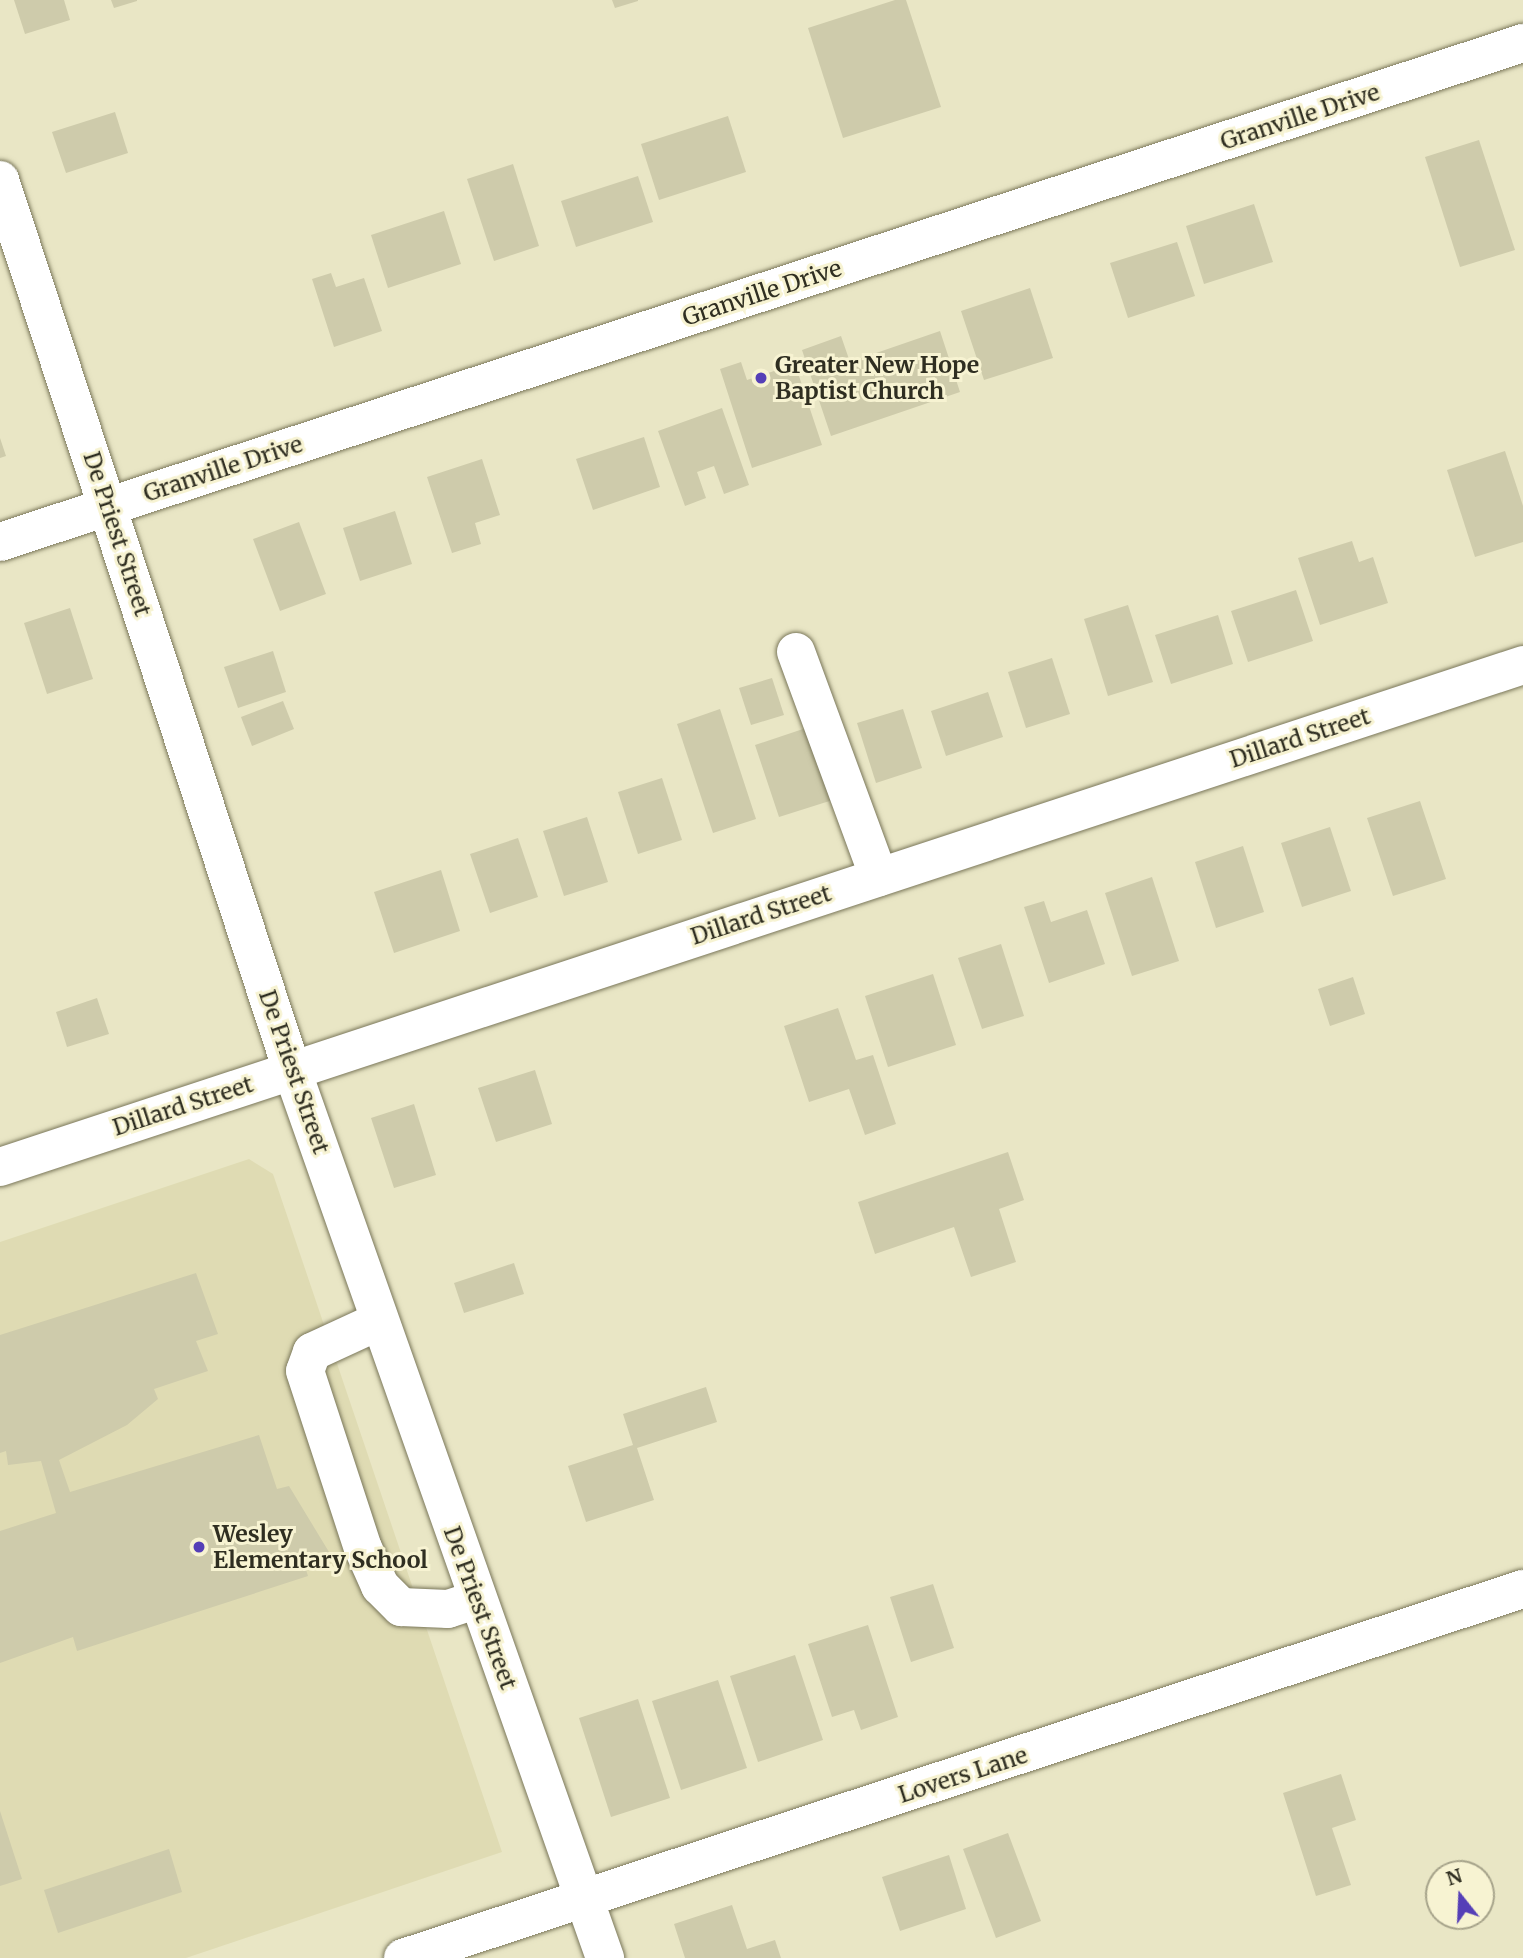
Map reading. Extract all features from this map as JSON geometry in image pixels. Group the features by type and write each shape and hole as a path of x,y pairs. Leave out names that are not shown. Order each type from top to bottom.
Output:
{"street":[{"name":"Granville Drive","path":"0,542 1523,43"},
{"name":"De Priest Street","path":"0,180 292,1070 476,1600 606,1958"},
{"path":"796,652 880,877"},
{"name":"Dillard Street","path":"0,1167 1523,665"},
{"path":"379,1321 312,1352 305,1371 365,1552 380,1586 401,1606 448,1609 476,1600"},
{"name":"Lovers Lane","path":"402,1958 1523,1589"}],"shaded area":[{"name":"Wesley Elementary School","path":"249,1159 273,1174 502,1852 186,1958 0,1958 0,1242"}],"building":[{"path":"14,0 64,0 70,20 25,34"},
{"path":"111,0 137,0 137,1 114,8"},
{"path":"612,0 638,0 638,1 615,8"},
{"path":"895,0 906,0 941,107 843,138 808,28"},
{"path":"115,112 128,153 66,173 52,132"},
{"path":"728,116 746,172 659,200 641,144"},
{"path":"1479,140 1515,250 1460,267 1425,157"},
{"path":"513,164 539,246 494,261 467,179"},
{"path":"638,176 653,222 576,247 561,201"},
{"path":"1254,204 1273,262 1204,284 1186,226"},
{"path":"444,211 461,264 388,288 371,235"},
{"path":"1177,242 1195,296 1128,318 1110,263"},
{"path":"331,273 336,287 364,278 382,331 334,347 312,279"},
{"path":"1030,288 1053,358 984,380 961,311"},
{"path":"940,331 960,392 831,436 802,350 841,336 850,362"},
{"path":"741,362 747,380 795,364 822,445 752,468 720,369"},
{"path":"722,408 749,485 724,494 714,466 697,472 706,498 685,506 658,431"},
{"path":"644,437 660,487 593,510 576,459"},
{"path":"0,438 6,456 0,458"},
{"path":"1505,451 1523,506 1523,542 1475,557 1447,470"},
{"path":"482,459 500,515 475,523 481,544 452,553 427,477"},
{"path":"395,511 412,564 360,581 343,528"},
{"path":"299,522 326,594 280,611 253,539"},
{"path":"1352,541 1359,562 1373,557 1388,603 1320,625 1298,558"},
{"path":"1296,590 1313,641 1248,662 1231,611"},
{"path":"1128,605 1153,682 1108,696 1084,619"},
{"path":"70,608 93,679 47,694 24,623"},
{"path":"1218,615 1233,664 1171,684 1155,635"},
{"path":"273,651 286,692 238,708 224,667"},
{"path":"1052,658 1070,714 1026,728 1008,672"},
{"path":"772,678 784,715 751,725 739,688"},
{"path":"988,692 1003,737 946,756 931,711"},
{"path":"283,701 294,729 252,746 241,717"},
{"path":"720,709 756,819 713,833 677,724"},
{"path":"903,709 922,768 876,783 857,723"},
{"path":"815,725 839,798 779,817 755,745"},
{"path":"662,778 682,840 638,854 618,792"},
{"path":"1420,801 1446,879 1393,896 1367,818"},
{"path":"587,817 608,882 564,896 543,831"},
{"path":"1330,827 1351,891 1302,907 1281,843"},
{"path":"518,838 538,897 490,913 470,854"},
{"path":"1243,846 1264,912 1216,928 1195,862"},
{"path":"441,870 460,931 394,953 374,892"},
{"path":"1152,877 1179,961 1132,976 1105,893"},
{"path":"1044,901 1051,922 1087,910 1105,964 1049,983 1024,907"},
{"path":"1001,944 1024,1016 982,1029 958,958"},
{"path":"933,974 956,1045 888,1067 865,996"},
{"path":"1353,977 1365,1014 1330,1026 1318,989"},
{"path":"97,998 109,1034 67,1047 56,1012"},
{"path":"838,1008 856,1060 873,1055 896,1124 865,1135 849,1089 809,1102 784,1026"},
{"path":"535,1070 552,1124 496,1142 478,1088"},
{"path":"414,1104 436,1175 394,1188 371,1118"},
{"path":"1008,1152 1024,1200 999,1209 1016,1262 971,1277 954,1227 875,1254 858,1202"},
{"path":"514,1263 524,1294 464,1313 454,1283"},
{"path":"196,1273 218,1334 196,1341 208,1371 154,1389 158,1399 127,1425 59,1460 70,1492 259,1435 277,1489 289,1486 329,1552 303,1560 308,1576 77,1651 73,1637 0,1663 0,1531 56,1513 41,1461 8,1465 6,1451 0,1453 0,1335"},
{"path":"706,1387 717,1422 637,1448 654,1500 586,1522 568,1466 633,1445 623,1414"},
{"path":"933,1584 954,1648 911,1662 890,1597"},
{"path":"868,1625 898,1717 861,1730 854,1710 832,1717 808,1644"},
{"path":"795,1655 823,1740 758,1762 730,1676"},
{"path":"718,1680 747,1768 681,1790 652,1701"},
{"path":"638,1699 670,1798 611,1817 579,1718"},
{"path":"1341,1774 1356,1820 1332,1828 1351,1885 1316,1896 1283,1793"},
{"path":"0,1811 22,1879 0,1886"},
{"path":"1008,1833 1041,1921 996,1938 963,1849"},
{"path":"169,1849 182,1892 58,1933 44,1890"},
{"path":"949,1855 966,1909 900,1931 882,1877"},
{"path":"732,1905 747,1949 775,1940 781,1958 685,1958 674,1924"}],"place":[{"name":"Greater New Hope Baptist Church","path":"761,378"},
{"name":"Wesley Elementary School","path":"199,1547"}]}
